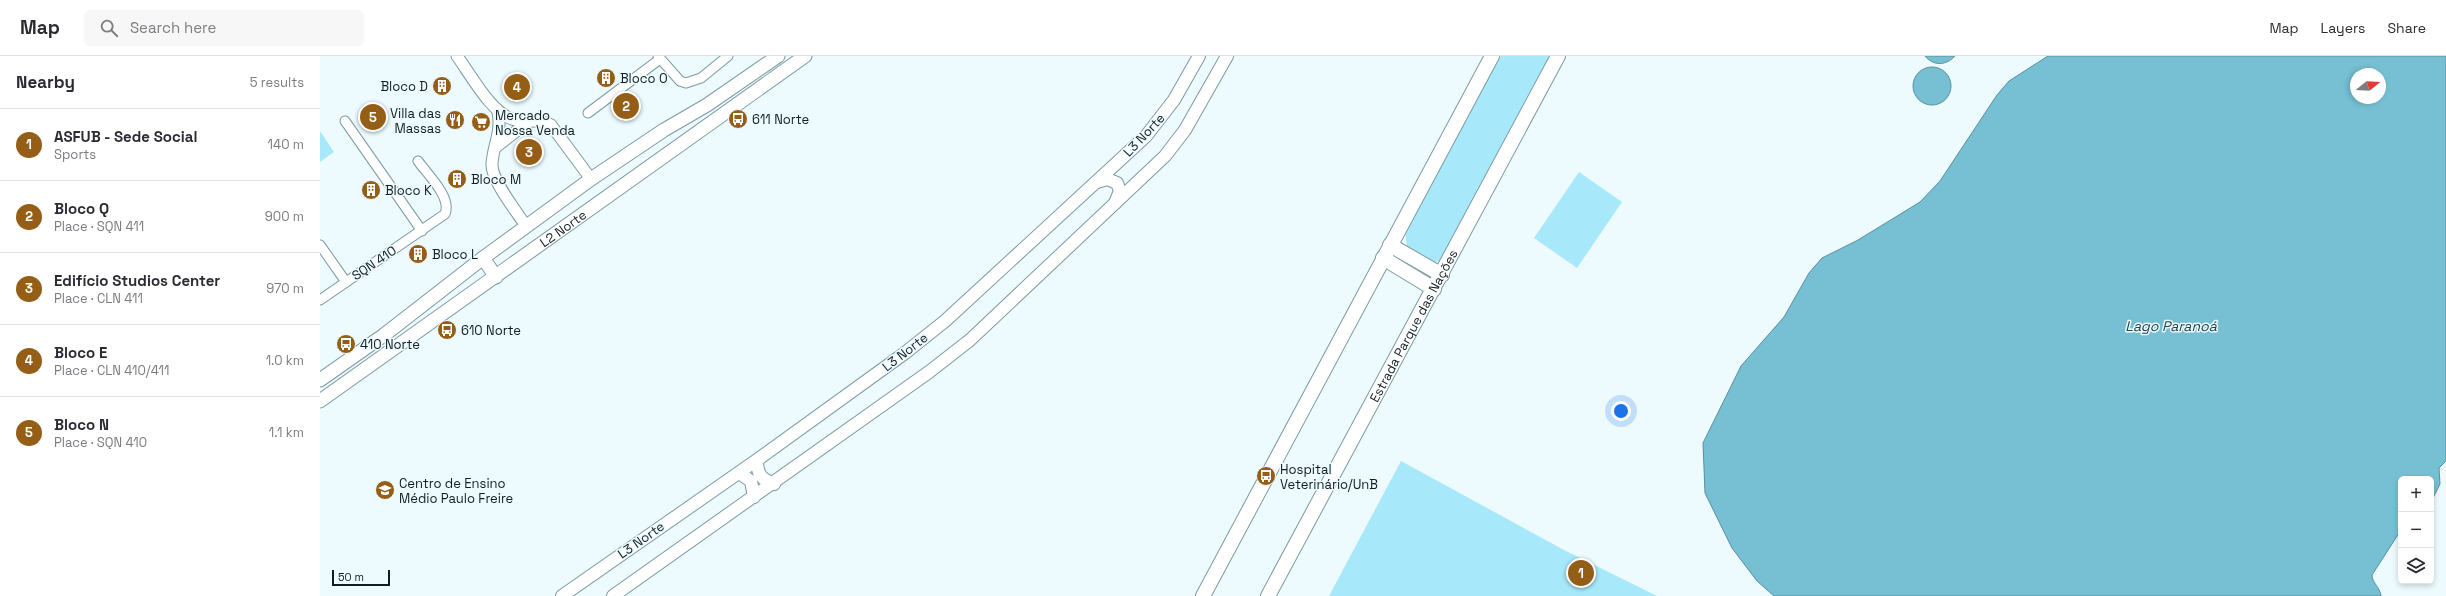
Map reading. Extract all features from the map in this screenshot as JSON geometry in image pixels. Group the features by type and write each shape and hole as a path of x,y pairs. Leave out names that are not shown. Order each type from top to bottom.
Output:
{"highway":[{"path":"1203,596 1492,56"},
{"name":"Estrada Parque das Nações","path":"1268,596 1442,275 1558,56"},
{"path":"1390,245 1442,275"},
{"path":"1383,258 1434,289"}],"main road":[{"name":"L2 Norte","path":"320,380 384,335 483,258 591,179 637,148 708,105 778,56"},
{"name":"L2 Norte","path":"320,401 496,277 646,167 805,56"},
{"name":"L3 Norte","path":"562,596 739,473 906,353 945,321 1097,182 1160,120 1199,56"},
{"name":"L3 Norte","path":"613,596 754,496 774,484 956,352 1114,206 1165,156 1184,130 1227,56"},
{"path":"637,148 642,154 646,167"},
{"path":"1097,182 1107,180 1117,183 1120,191 1114,206"},
{"path":"483,258 496,277"},
{"path":"757,460 757,469 761,477 774,484"},
{"path":"739,473 751,481 754,496"}],"street":[{"path":"457,56 498,112 510,119 528,122 545,122 555,128 591,179"},
{"path":"588,113 659,57 680,81 686,84 701,78 728,56"},
{"path":"498,112 500,129 492,165 495,177 526,226"},
{"path":"346,121 422,231"},
{"path":"496,147 528,122"},
{"name":"SQN 410","path":"320,300 440,219 447,209 444,197 418,161"},
{"name":"SQN 410","path":"320,245 346,282"}],"shaded area":[{"path":"1501,56 1552,56 1441,261 1433,262 1407,247 1405,232 1475,99"},
{"path":"320,131 334,152 320,162"},
{"path":"1579,172 1622,202 1577,268 1534,238"},
{"path":"1401,461 1564,550 1657,596 1329,596"}],"water":[{"path":"1925,56 1955,56 1948,62 1940,64 1932,62"},
{"name":"Lago Paranoá","path":"2048,56 2446,56 2446,461 2439,468 2440,484 2434,496 2434,476 2398,476 2398,535 2372,575 2381,596 1774,596 1757,581 1732,548 1705,493 1703,443 1741,366 1784,317 1809,273 1822,258 1858,240 1920,202 1940,181 1997,95 2009,81"},
{"path":"1932,67 1942,70 1948,76 1951,86 1948,96 1942,102 1932,105 1922,102 1916,96 1913,86 1916,76 1922,70"}],"place":[{"name":"Bloco O","path":"606,78"},
{"name":"Bloco D","path":"442,86"},
{"name":"Bloco E","path":"517,87"},
{"name":"Bloco Q","path":"626,106"},
{"name":"Bloco N","path":"373,117"},
{"name":"611 Norte","path":"738,119"},
{"name":"Villa das Massas","path":"455,120"},
{"name":"Mercado Nossa Venda","path":"481,122"},
{"name":"Edifício Studios Center","path":"529,152"},
{"name":"Bloco M","path":"457,179"},
{"name":"Bloco K","path":"371,190"},
{"name":"Bloco L","path":"418,254"},
{"name":"610 Norte","path":"447,330"},
{"name":"410 Norte","path":"346,344"},
{"name":"Hospital Veterinário/UnB","path":"1266,476"},
{"name":"Centro de Ensino Médio Paulo Freire","path":"385,490"},
{"name":"ASFUB - Sede Social","path":"1581,573"}]}
